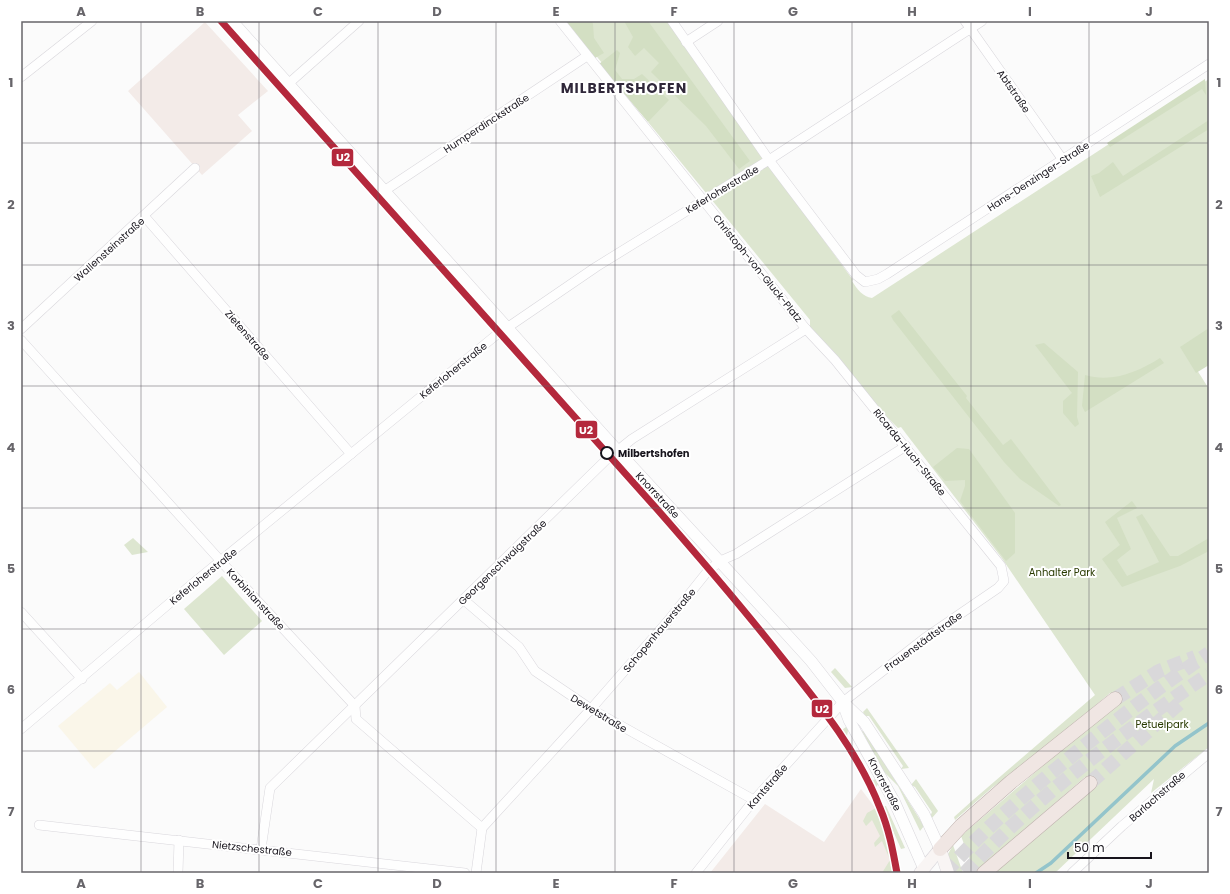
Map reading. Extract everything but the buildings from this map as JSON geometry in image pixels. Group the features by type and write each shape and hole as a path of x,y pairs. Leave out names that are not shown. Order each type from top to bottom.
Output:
{"highway":[{"path":"940,849 954,832 978,811 1115,699"},
{"path":"984,873 1090,783"}],"main road":[{"path":"923,872 940,849"},
{"path":"940,849 948,873"}],"street":[{"path":"21,77 92,21"},
{"name":"Knorrstraße","path":"232,21 617,450 811,661 843,702 864,722 924,814 940,849"},
{"path":"288,84 359,21"},
{"name":"Christoph-von-Gluck-Platz","path":"560,21 806,329"},
{"path":"672,21 769,160"},
{"path":"686,42 718,21"},
{"name":"Keferloherstraße","path":"21,729 221,561 495,336 566,286 769,160 968,25 982,21"},
{"name":"Abtstraße","path":"968,25 1063,160"},
{"name":"Humperdinckstraße","path":"384,191 587,56"},
{"name":"Hans-Denzinger-Straße","path":"769,160 856,275 865,282 878,279 886,274 1209,64"},
{"name":"Wallensteinstraße","path":"21,329 145,217 195,168"},
{"name":"Zietenstraße","path":"145,217 351,454"},
{"name":"Ricarda-Huch-Straße","path":"806,329 835,360 906,446 1001,566 1004,581"},
{"name":"Georgenschwaigstraße","path":"261,849 270,788 617,450 632,438 806,329"},
{"name":"Korbinianstraße","path":"21,340 221,561 355,706 356,719 482,828"},
{"name":"Schopenhauerstraße","path":"482,828 591,709 667,622 707,572 720,561 736,554 906,446"},
{"name":"Frauenstädtstraße","path":"843,702 925,638 998,588 1004,581"},
{"name":"Dewetstraße","path":"464,600 519,647 535,671 591,709 754,800"},
{"path":"21,612 82,679"},
{"name":"Knorrstraße","path":"843,702 849,720 895,803 923,872"},
{"name":"Kantstraße","path":"696,873 754,800 843,702"},
{"name":"Barlachstraße","path":"1072,873 1122,826 1209,753"},
{"name":"Nietzschestraße","path":"39,825 261,849 427,871 465,873"},
{"path":"476,873 482,828"},
{"path":"178,873 179,840"}],"shaded area":[{"path":"205,22 268,91 238,115 252,131 202,175 128,91"},
{"path":"139,672 167,707 94,769 58,726 110,683 117,690"},
{"path":"861,789 876,809 898,858 894,873 710,873 765,804 824,842"}],"green space":[{"path":"566,21 592,21 594,38 604,53 595,58"},
{"path":"568,21 667,21 738,116 765,160 853,280 852,281 856,287 860,292 872,298 1209,79 1209,350 1192,362 1209,389 1209,747 1151,793 1154,779 1055,873 993,873 1092,786 1085,777 1001,850 985,866 975,873 961,836 1074,739 1120,704 1110,693 1033,759 993,787 955,820 954,817 973,800 1095,695 1001,557 901,427 898,428 883,413 810,328 810,320 648,122 649,121"},
{"path":"624,21 648,21 750,161 739,169 706,126 651,72 659,63 644,48 635,56 628,47 633,37"},
{"path":"617,50 620,53 615,70 622,79 634,79 642,74 669,100 648,122 599,64"},
{"path":"1205,79 1206,95 1202,89 1110,147 1107,143"},
{"path":"1209,120 1209,129 1100,197 1091,176 1099,173 1113,162 1123,176"},
{"path":"899,310 967,396 966,398 1003,445 1011,439 1061,505 1059,506 1020,479 1004,462 893,320 891,316"},
{"path":"1209,328 1209,365 1196,373 1180,347"},
{"path":"1044,343 1078,372 1077,417 1079,424 1075,427 1063,413 1063,401 1072,393 1035,345"},
{"path":"1160,358 1164,363 1085,412 1082,406 1085,375 1105,378 1124,375 1143,368"},
{"path":"957,448 969,449 1015,513 1015,553 1006,561 960,501 965,486 965,480 945,481 933,467"},
{"path":"1132,501 1137,508 1117,518 1131,549 1117,560 1127,576 1159,562 1136,517 1142,514 1170,556 1178,556 1209,538 1209,551 1180,566 1122,587 1102,559 1120,545 1105,522"},
{"path":"133,538 148,552 132,555 124,545"},
{"path":"222,576 262,621 224,655 184,609"},
{"path":"835,668 852,687 845,688 831,672"},
{"path":"867,708 909,768 901,769 903,766 869,716 865,716 863,712"},
{"path":"846,727 848,730 847,736 873,780 876,779 879,783 874,790 839,732"},
{"path":"862,731 864,731 924,826 920,831 898,786 883,771"},
{"path":"916,779 938,811 932,818 930,817 932,812 915,787 911,785"},
{"path":"882,806 886,806 905,848 901,849"},
{"path":"876,808 899,858 898,867 895,873 882,873 890,860 882,841 875,847 874,843 880,836 872,820 866,826 863,821 867,813"},
{"path":"953,845 963,873 954,873 948,854"}],"waterway":[{"path":"1036,873 1051,863 1175,746 1209,723"}],"tunnel":[{"path":"945,873 983,833 1051,773 1128,711 1209,653"},
{"path":"1115,699 1159,671 1195,657"},
{"path":"965,873 1020,818 1050,792 1113,742 1209,674"},
{"path":"1090,783 1182,701"}],"transit line":[{"name":"U2","path":"221,21 656,508 736,601 797,676 838,730 861,768 886,824 897,873"}],"place":[{"name":"Milbertshofen","path":"607,453"}],"district":[{"name":"MILBERTSHOFEN","path":"624,88"}],"park label":[{"name":"Anhalter Park","path":"1062,572"},
{"name":"Petuelpark","path":"1162,724"}]}
